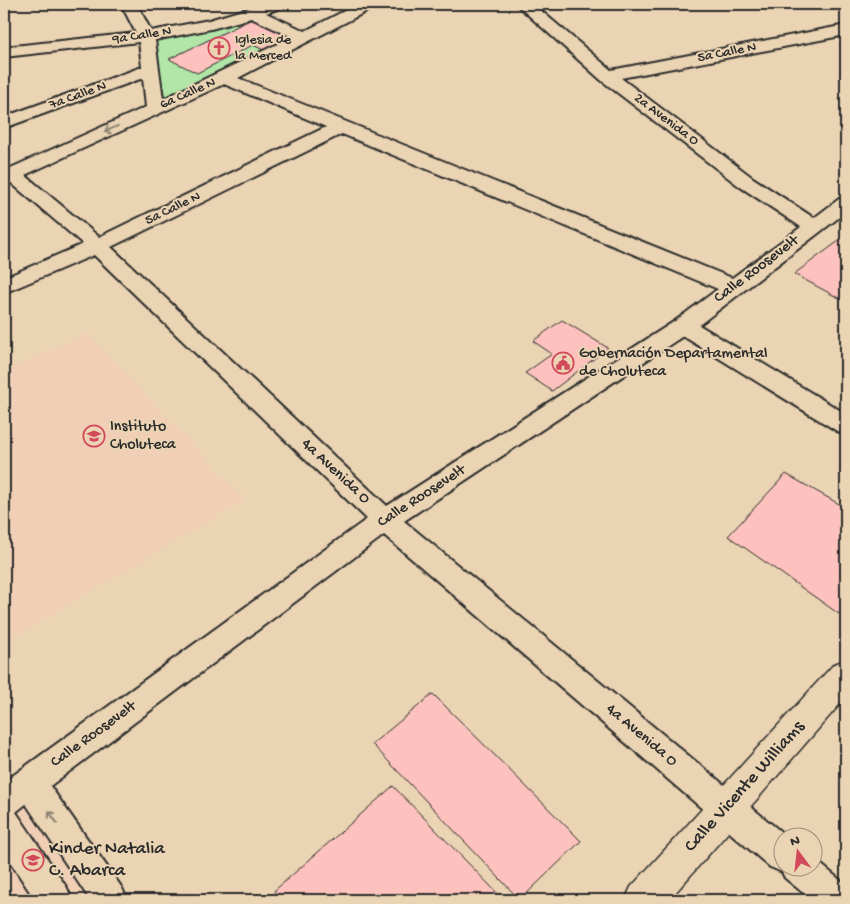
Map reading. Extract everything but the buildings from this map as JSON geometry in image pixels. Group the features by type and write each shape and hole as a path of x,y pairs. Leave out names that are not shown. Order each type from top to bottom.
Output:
{"main road":[{"name":"Calle Vicente Williams","path":"644,900 846,674"}],"street":[{"path":"129,4 147,38 155,108"},
{"name":"9a Calle N","path":"4,52 147,38 253,13 278,4"},
{"name":"6a Calle N","path":"8,176 224,78 303,36 370,4"},
{"name":"2a Avenida O","path":"524,4 607,76 746,182 815,227"},
{"path":"253,13 303,36"},
{"name":"5a Calle N","path":"607,76 846,30"},
{"name":"7a Calle N","path":"4,123 152,69"},
{"path":"224,78 734,287"},
{"name":"5a Calle N","path":"4,286 97,246 341,127"},
{"name":"4a Avenida O","path":"8,176 97,246 385,520 772,847"},
{"name":"Calle Roosevelt","path":"16,792 385,520 683,326 846,203"},
{"path":"683,326 846,425"},
{"path":"16,792 110,900"},
{"path":"4,823 55,900"},
{"path":"809,876 838,900"}],"shaded area":[{"name":"Instituto Choluteca","path":"87,333 245,500 4,643 4,372"},
{"name":"Kinder Natalia C. Abarca","path":"26,802 87,900 4,900 4,819"}],"green space":[{"path":"249,18 252,19 170,59 253,45 266,51 165,98 153,41"}],"place":[{"name":"Iglesia de la Merced","path":"219,48"},
{"name":"Gobernación Departamental de Choluteca","path":"563,363"},
{"name":"Instituto Choluteca","path":"94,436"},
{"name":"Kinder Natalia C. Abarca","path":"33,860"}]}
